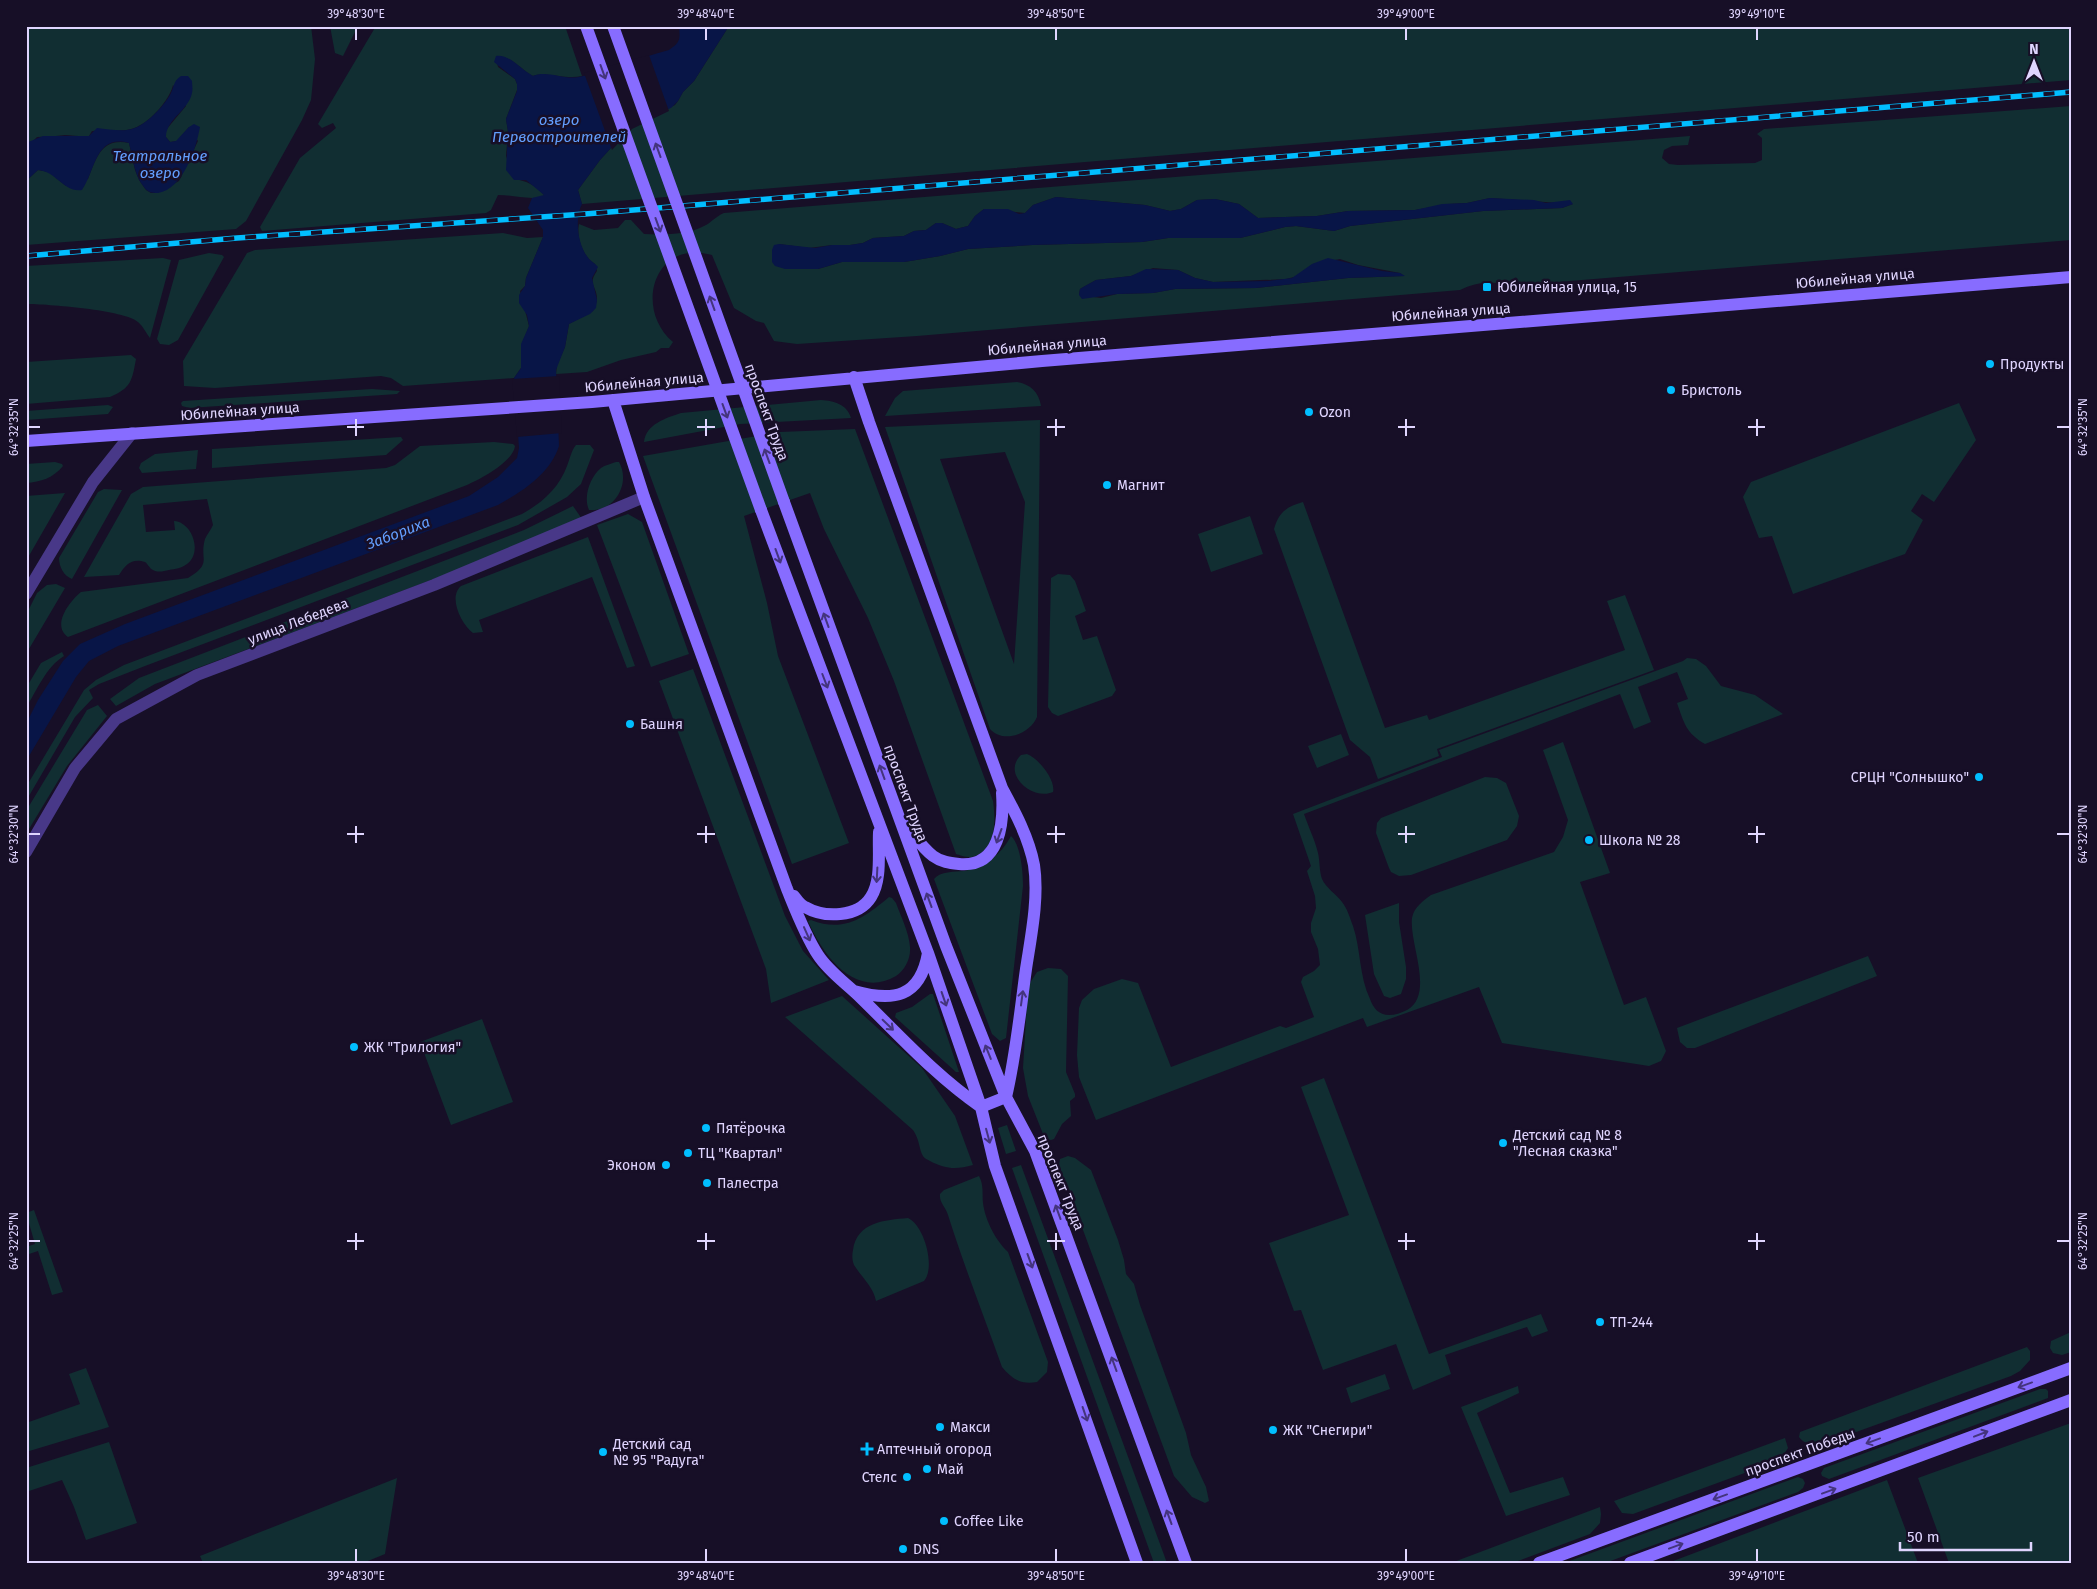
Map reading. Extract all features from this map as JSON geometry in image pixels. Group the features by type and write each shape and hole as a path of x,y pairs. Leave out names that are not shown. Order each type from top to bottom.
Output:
{"main road":[{"path":"586,26 761,510 928,953 980,1107 995,1166 1137,1563"},
{"name":"проспект Труда","path":"613,26 946,946 1006,1097 1035,1151 1186,1563"},
{"name":"Юбилейная улица","path":"26,441 578,403 854,377 2071,277"},
{"path":"854,377 868,422 1002,788 1015,812 1031,852 1034,867 1035,886 1029,947 1013,1066 1006,1097 980,1107"},
{"path":"613,400 644,497 787,889 818,955 828,969 853,990 951,1086 980,1107"},
{"path":"899,818 934,857 946,863 967,865 977,862 993,848 1001,832 1004,816 1002,788"},
{"path":"787,889 803,907 820,914 834,915 862,907 871,898 876,884 879,826"},
{"path":"853,990 874,996 887,997 904,992 922,976 928,953"},
{"name":"проспект Победы","path":"1539,1563 2071,1368"},
{"path":"1630,1563 2071,1400"}],"street":[{"path":"26,594 93,482 132,433"},
{"name":"улица Лебедева","path":"26,852 75,768 116,719 197,675 434,585 644,497"}],"green space":[{"path":"26,26 311,26 315,59 311,100 302,120 246,221 236,229 26,245 26,181 38,170 49,172 66,186 88,179 97,157 106,146 112,143 129,143 139,180 146,190 151,193 157,193 179,181 198,141 189,127 177,141 170,142 166,137 166,130 186,106 173,85 163,105 157,112 137,127 122,130 92,131 89,136 37,137 32,142 26,143"},
{"path":"330,26 358,26 343,56 335,53"},
{"path":"376,26 565,26 582,76 569,77 543,74 533,76 511,60 496,57 498,67 515,79 517,84 517,90 506,119 508,131 506,156 514,179 534,186 544,195 543,197 531,198 498,195 491,210 486,213 262,231 260,227 300,158 336,128 333,123 322,128 318,124"},
{"path":"729,26 2071,26 2071,80 582,204 578,190 600,160 630,127 675,105 683,92 694,81"},
{"path":"2071,106 2071,240 1509,286 1484,283 1460,290 917,336 797,344 774,341 764,323 756,321 734,308 712,255 692,252 676,257 664,266 656,279 653,295 654,312 661,328 673,342 669,348 661,348 656,352 621,360 587,372 556,374 557,365 565,347 569,324 593,311 597,301 593,279 597,271 595,264 587,257 581,246 579,224 594,230 618,228 625,220 631,220 644,234 675,234 698,229 724,213 1690,136 1688,145 1672,146 1664,150 1662,158 1669,164 1678,165 1755,163 1762,160 1762,138 1757,134 1764,129","holes":["1056,197 1145,205 1170,211 1181,209 1197,200 1215,199 1239,204 1258,218 1317,216 1348,211 1415,210 1490,198 1573,204 1562,208 1483,211 1350,226 1334,231 1296,226 1285,227 1240,238 1168,238 1142,242 968,249 904,262 842,262 818,269 796,269 779,244 809,248 850,245 863,243 873,238 904,236 914,231 926,230 936,223 942,223 956,229 968,226 975,216 984,209 1025,213 1033,205","1340,259 1358,265 1400,273 1404,276 1348,278 1256,288 1175,289 1153,293 1117,294 1101,298 1079,295 1080,289 1096,280 1131,276 1153,268 1178,270 1195,278 1213,282 1286,279 1298,276 1313,264"]},
{"path":"503,233 527,238 543,237 526,278 525,286 520,291 529,326 523,341 521,368 514,378 403,386 391,378 381,376 215,388 184,386 183,361 247,253 255,250"},
{"path":"209,253 224,257 178,340 169,345 160,344 157,339 179,260"},
{"path":"163,258 171,260 150,338 138,322 118,314 51,305 26,304 26,266"},
{"path":"131,355 136,359 132,378 126,387 117,394 110,397 26,404 26,362"},
{"path":"1017,382 1026,385 1036,393 1041,406 885,416 895,398 903,391"},
{"path":"372,389 400,391 397,394 189,408 182,406 181,403 183,401"},
{"path":"821,400 831,401 843,406 851,418 740,424 644,442 653,426 681,413"},
{"path":"1959,403 1976,440 1934,502 1922,494 1911,511 1923,520 1905,554 1793,594 1772,536 1759,538 1743,497 1751,482"},
{"path":"108,405 113,407 108,414 26,420 26,411"},
{"path":"1040,420 1037,717 1029,728 1016,735 1002,736 990,729 885,427","holes":["1005,452 1025,502 1014,664 940,459"]},
{"path":"855,429 993,801 994,826 990,842 980,854 972,857 956,854 894,681 868,618 824,529 810,493 744,516 767,603 778,656 849,843 792,864 643,456 780,432"},
{"path":"401,437 403,440 386,455 212,468 212,449"},
{"path":"494,442 513,444 515,446 513,452 503,464 467,485 68,637 63,632 61,626 64,613 81,592 188,578 203,565 205,539 213,525 207,499 143,505 146,532 175,530 174,521 186,526 195,545 192,559 187,564 176,569 157,571 145,562 133,561 119,575 84,577 131,494 143,487 386,468 395,465 420,446"},
{"path":"576,445 590,445 594,450 581,484 567,497 518,525 145,666 99,684 89,690 93,698 75,717 26,801 26,787 84,690 96,680 124,665 522,514 543,500 555,488 564,474"},
{"path":"198,450 196,469 142,473 139,468 141,463 155,454"},
{"path":"55,462 63,466 55,474 37,482 26,483 26,464"},
{"path":"619,462 623,479 618,495 606,506 589,510 587,493 591,482 597,472 603,467"},
{"path":"104,489 122,490 72,579 63,571 59,558 98,492"},
{"path":"65,493 26,561 26,496"},
{"path":"1303,502 1385,728 1427,715 1429,720 1625,650 1607,601 1625,595 1654,670 1437,749 1439,756 1378,779 1370,757 1350,740 1274,529 1278,518 1284,511"},
{"path":"573,506 582,519 582,523 155,684 116,706 110,699 139,678 524,530"},
{"path":"628,514 642,522 689,654 651,667 597,525"},
{"path":"1250,516 1263,554 1211,572 1198,534"},
{"path":"588,537 635,666 627,668 592,577 479,620 483,632 473,633 464,623 456,603 457,591 461,586"},
{"path":"1058,574 1070,575 1075,581 1086,611 1075,616 1083,640 1097,636 1116,690 1112,696 1058,716 1052,713 1048,707 1051,578"},
{"path":"56,584 65,588 26,654 26,615 37,593 47,585"},
{"path":"62,652 64,656 52,666 26,708 26,688 41,663"},
{"path":"1687,658 1696,659 1706,666 1721,686 1755,695 1783,714 1705,744 1686,727 1677,703 1688,699 1677,672 1638,687 1651,722 1634,729 1620,694 1304,814 1317,848 1322,879 1344,904 1353,926 1366,990 1371,1002 1382,1014 1398,1014 1407,1010 1415,1003 1419,993 1419,968 1412,929 1412,918 1419,905 1431,895 1554,852 1563,837 1568,820 1543,750 1563,742 1610,873 1580,882 1624,1005 1646,997 1666,1051 1661,1061 1649,1066 1502,1043 1479,987 1367,1027 1363,1018 1096,1120 1079,1077 1077,1055 1079,1008 1082,1000 1094,989 1122,979 1138,983 1171,1067 1280,1026 1286,1028 1314,1017 1301,982 1303,977 1320,965 1318,949 1311,932 1311,923 1316,908 1315,896 1307,871 1311,866 1293,814 1442,757 1439,750"},
{"path":"693,669 785,916 803,951 829,980 771,1003 766,969 659,681"},
{"path":"98,705 107,716 67,766 26,834 26,811 87,710"},
{"path":"1341,734 1349,755 1317,768 1308,746"},
{"path":"1027,754 1045,770 1052,782 1053,792 1037,793 1022,784 1017,777 1015,770 1016,762 1021,755"},
{"path":"1485,777 1497,778 1506,783 1519,816 1517,826 1507,840 1411,875 1399,876 1391,872 1376,833 1377,823 1381,818"},
{"path":"1011,836 1019,852 1023,886 1006,1038 1000,1041 992,1034 934,879 944,873 979,867 992,859"},
{"path":"889,897 896,903 908,936 910,955 907,963 896,976 881,982 867,982 854,978 831,959 814,934 808,921 834,925 844,924 862,917"},
{"path":"1399,903 1399,922 1406,979 1401,994 1390,998 1384,996 1374,974 1365,915"},
{"path":"1868,956 1877,976 1695,1048 1687,1048 1680,1042 1677,1028"},
{"path":"1048,968 1061,969 1068,976 1066,1072 1075,1094 1075,1097 1070,1101 1071,1116 1062,1124 1054,1139 1051,1140 1045,1139 1028,1096 1023,1068 1028,986 1037,972"},
{"path":"930,994 933,994 959,1072 956,1072 895,1017 896,1013 912,1007"},
{"path":"842,996 922,1068 955,1116 973,1165 951,1168 935,1164 925,1158 913,1130 785,1017"},
{"path":"482,1019 513,1102 451,1125 420,1042"},
{"path":"1324,1078 1429,1354 1541,1314 1548,1331 1532,1337 1527,1327 1445,1355 1451,1374 1413,1390 1396,1344 1323,1370 1301,1310 1294,1311 1269,1243 1349,1215 1301,1087"},
{"path":"1007,1125 1016,1151 1006,1154 998,1128"},
{"path":"1068,1156 1075,1158 1091,1170 1118,1240 1126,1274 1134,1284 1186,1433 1191,1455 1206,1487 1209,1501 1205,1503 1192,1497 1174,1476 1059,1165 1060,1159"},
{"path":"1021,1165 1167,1563 1154,1563 1012,1168"},
{"path":"979,1176 986,1216 995,1236 1008,1252 1048,1362 1047,1372 1037,1382 1026,1383 1017,1380 1002,1367 947,1212 941,1200 940,1194 944,1190"},
{"path":"34,1210 63,1292 52,1295 38,1251 26,1255 26,1247 35,1244 26,1213"},
{"path":"908,1218 914,1222 923,1237 929,1266 927,1275 924,1281 876,1301 870,1286 853,1263 852,1254 856,1241 860,1233 873,1224"},
{"path":"2071,1332 2071,1352 2062,1355 2053,1353 2050,1348 2051,1341"},
{"path":"2027,1347 2030,1351 2030,1360 2020,1371 2011,1376 1823,1444 1810,1444 1804,1442 1799,1437 1800,1432"},
{"path":"86,1368 109,1427 26,1452 26,1423 80,1404 69,1374"},
{"path":"1385,1374 1390,1389 1351,1403 1346,1388"},
{"path":"1518,1386 1519,1393 1477,1413 1510,1493 1563,1477 1570,1495 1506,1516 1461,1407"},
{"path":"2040,1389 2048,1391 2048,1398 1829,1479 1822,1476 1821,1473 1824,1468"},
{"path":"2071,1423 2071,1563 1949,1563 1918,1478"},
{"path":"1785,1438 1788,1448 1780,1460 1633,1514 1622,1513 1614,1501"},
{"path":"109,1442 137,1523 86,1540 62,1480 26,1492 26,1468"},
{"path":"1798,1477 1803,1479 1805,1483 1798,1492 1605,1563 1564,1563"},
{"path":"397,1478 385,1554 363,1563 203,1563 200,1556"},
{"path":"1887,1480 1918,1563 1668,1563"},
{"path":"1600,1507 1600,1523 1590,1534 1513,1563 1451,1563"}],"water":[{"path":"679,26 729,26 694,81 683,92 678,101 671,108 652,115 630,127 600,160 578,190 582,204 578,217 580,240 585,254 598,267 592,278 597,300 596,308 590,314 569,324 565,347 556,370 559,446 555,456 542,473 526,488 498,505 118,646 89,661 76,677 26,761 26,724 38,700 63,661 80,644 125,624 469,496 498,477 517,458 519,448 514,378 521,368 521,344 529,326 527,315 519,303 519,295 525,286 526,278 543,237 543,230 528,208 532,198 544,195 526,180 514,180 506,170 508,132 506,119 517,91 517,84 515,79 494,62 496,56 506,57 533,76 544,74 573,78 669,50 679,40"},
{"name":"Театральное озеро","path":"181,76 188,76 192,81 192,93 187,105 170,125 166,137 170,142 176,141 194,124 200,127 187,167 175,184 167,190 156,193 145,189 136,172 129,143 118,142 109,144 103,149 82,190 70,188 50,174 38,170 26,181 26,143 43,136 89,136 97,128 124,130 137,127 154,115 163,105 170,95 176,80"},
{"path":"1056,197 1145,205 1170,211 1181,209 1197,200 1215,199 1239,204 1258,218 1317,216 1348,211 1415,210 1442,204 1467,203 1490,198 1534,200 1546,203 1570,200 1573,204 1562,208 1483,211 1350,226 1334,231 1296,226 1285,227 1240,238 1168,238 1142,242 968,249 904,262 842,262 818,269 785,269 775,266 772,262 774,245 815,248 832,245 850,245 863,243 873,238 904,236 914,231 926,230 936,223 942,223 956,229 968,226 975,216 984,209 1008,209 1019,214 1025,213 1033,205"},
{"path":"1328,258 1382,271 1400,273 1405,276 1348,278 1256,288 1175,289 1153,293 1117,294 1082,299 1079,295 1080,289 1096,280 1131,276 1146,269 1178,270 1195,278 1213,282 1268,281 1292,278 1312,264"}],"pier":[{"path":"649,55 669,111 632,129 612,150 584,73"},
{"path":"559,376 562,433 517,437 512,379"}],"railway":[{"path":"26,256 237,238 585,214 2071,92"}],"place":[{"name":"Юбилейная улица, 15","path":"1487,287"},
{"name":"Продукты","path":"1990,364"},
{"name":"Бристоль","path":"1671,390"},
{"name":"Ozon","path":"1309,412"},
{"name":"Магнит","path":"1107,485"},
{"name":"Башня","path":"630,724"},
{"name":"СРЦН \"Солнышко\"","path":"1979,777"},
{"name":"Школа № 28","path":"1589,840"},
{"name":"ЖК \"Трилогия\"","path":"354,1047"},
{"name":"Пятёрочка","path":"706,1128"},
{"name":"Детский сад № 8 \"Лесная сказка\"","path":"1503,1143"},
{"name":"ТЦ \"Квартал\"","path":"688,1153"},
{"name":"Эконом","path":"666,1165"},
{"name":"Палестра","path":"707,1183"},
{"name":"ТП-244","path":"1600,1322"},
{"name":"Макси","path":"940,1427"},
{"name":"ЖК \"Снегири\"","path":"1273,1430"},
{"name":"Аптечный огород","path":"867,1449"},
{"name":"Детский сад № 95 \"Радуга\"","path":"603,1452"},
{"name":"Май","path":"927,1469"},
{"name":"Стелс","path":"907,1477"},
{"name":"Coffee Like","path":"944,1521"},
{"name":"DNS","path":"903,1549"}],"water label":[{"name":"озеро Первостроителей","path":"559,128"},
{"name":"Забориха","path":"398,533"}]}
